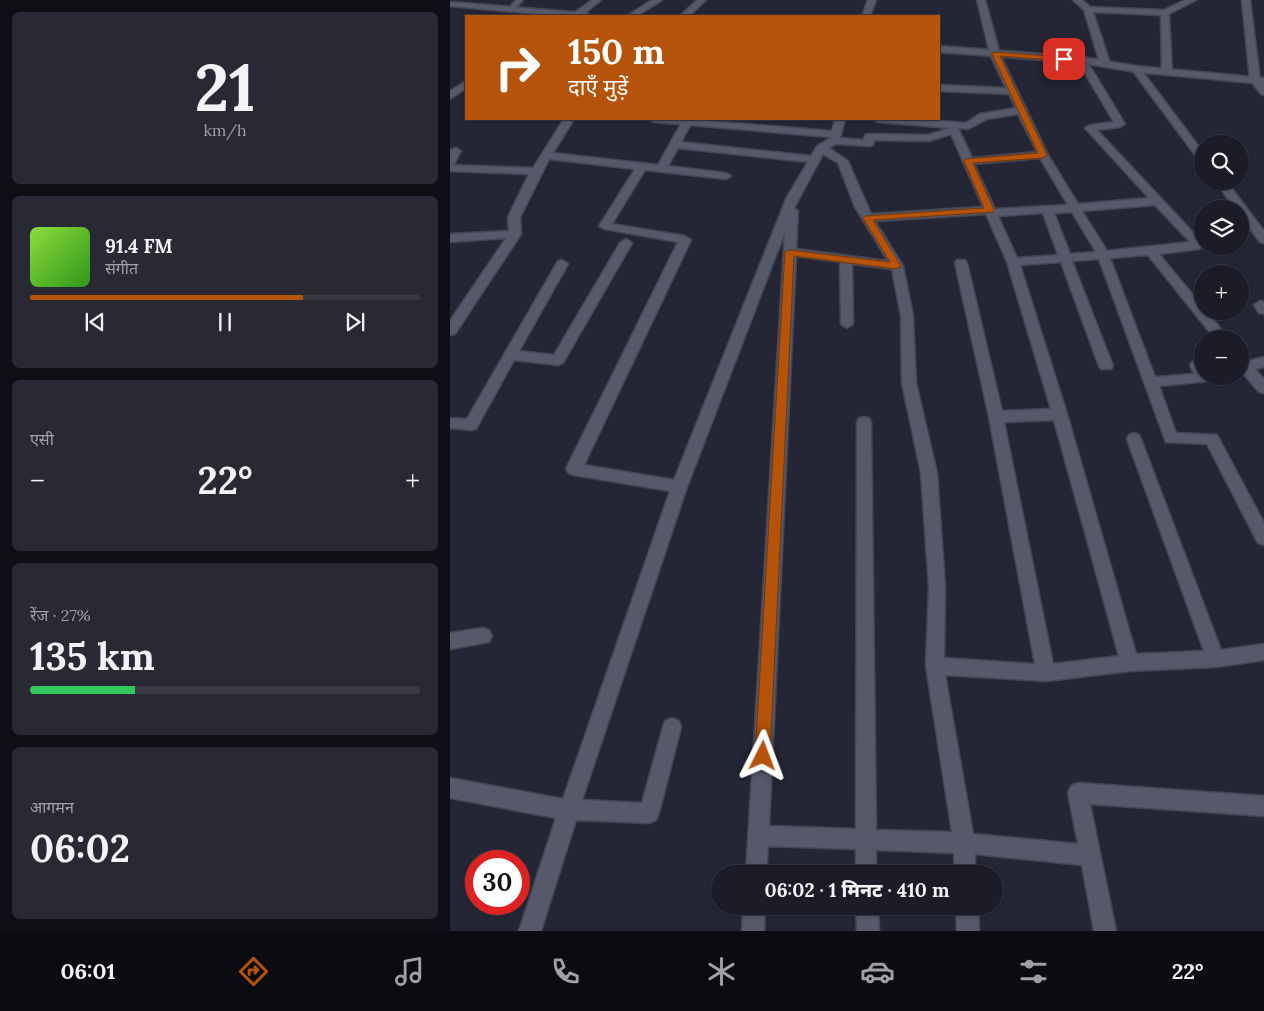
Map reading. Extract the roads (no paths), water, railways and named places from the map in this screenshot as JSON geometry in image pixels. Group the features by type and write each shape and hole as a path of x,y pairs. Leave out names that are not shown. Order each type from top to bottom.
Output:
{"street":[{"path":"450,4 577,15 598,0"},
{"path":"633,15 658,0"},
{"path":"685,15 702,0"},
{"path":"866,15 872,0"},
{"path":"981,0 996,54 1043,155 1102,254 1171,438 1212,439 1264,538"},
{"path":"1079,0 1088,9 1105,63"},
{"path":"1088,9 1165,13 1192,0"},
{"path":"1246,0 1260,81 1264,92"},
{"path":"1165,13 1167,72"},
{"path":"940,49 1082,60 1136,69 1260,81"},
{"path":"1013,262 1151,251 1199,245 1090,128 1120,124 1082,60"},
{"path":"1136,69 1194,147"},
{"path":"450,96 457,92 459,87 465,84"},
{"path":"940,88 1013,91"},
{"path":"891,120 968,126 984,116 1022,110"},
{"path":"450,330 515,234 514,217 536,171 569,120"},
{"path":"665,120 829,140 869,143 869,137 929,138 954,130 1013,262 1060,414 1130,663"},
{"path":"662,169 687,122"},
{"path":"675,145 829,140"},
{"path":"530,931 569,810 679,487 793,197 829,140"},
{"path":"829,140 844,161 861,207 896,266 907,316 909,383 929,473 937,587 935,666 964,843 965,865"},
{"path":"450,153 456,151 450,162"},
{"path":"546,155 726,176"},
{"path":"968,161 1043,155"},
{"path":"641,167 605,226 685,240 574,469 679,487"},
{"path":"450,168 536,171"},
{"path":"1227,190 1264,239"},
{"path":"756,865 793,197"},
{"path":"868,218 990,211 1047,210 1158,201"},
{"path":"1047,210 1106,366"},
{"path":"450,238 515,234"},
{"path":"510,355 558,360 626,243"},
{"path":"1151,251 1215,330"},
{"path":"790,252 896,266"},
{"path":"846,259 847,324"},
{"path":"961,263 996,417 1046,673"},
{"path":"450,423 471,424 562,264"},
{"path":"1249,363 1264,362"},
{"path":"1249,371 1264,388"},
{"path":"1150,382 1194,379"},
{"path":"996,417 1060,414"},
{"path":"864,422 865,865"},
{"path":"1134,439 1216,659"},
{"path":"450,641 483,636"},
{"path":"935,666 1046,673 1130,663 1216,659 1264,652"},
{"path":"450,788 569,810 649,813 672,727"},
{"path":"1105,931 1078,793 1264,806"},
{"path":"758,833 768,836 964,843 1090,855"},
{"path":"753,931 754,915"},
{"path":"867,915 868,931"},
{"path":"967,915 968,931"}],"lane":[{"path":"511,9 520,0"}]}
